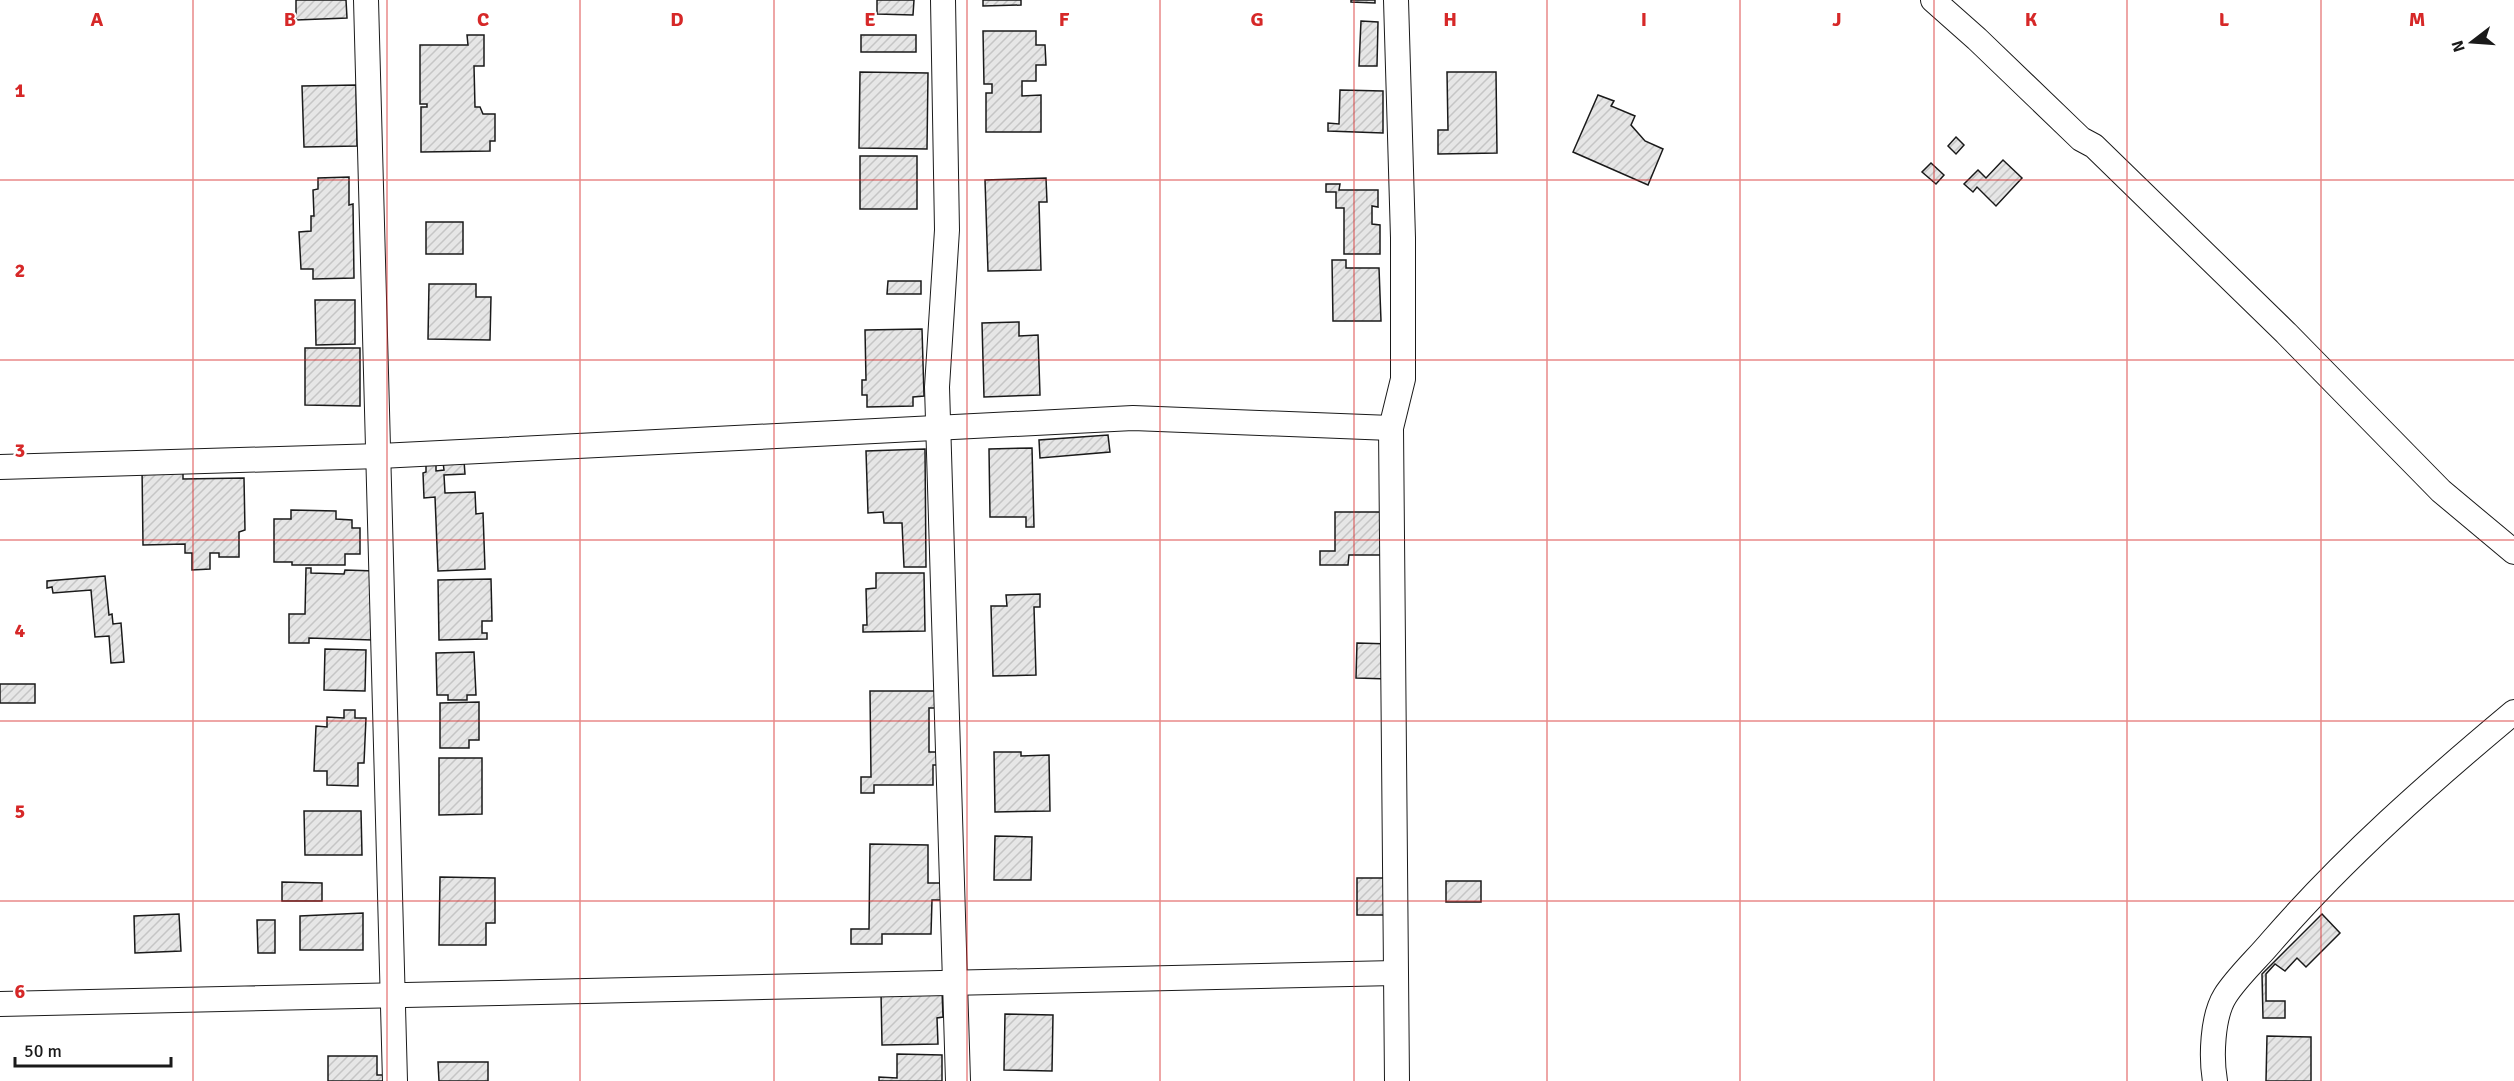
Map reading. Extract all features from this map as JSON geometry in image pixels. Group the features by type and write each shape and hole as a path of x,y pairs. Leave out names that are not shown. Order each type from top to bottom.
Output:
{"street":[{"path":"366,0 395,1081"},
{"path":"943,0 947,230 937,387 958,1081"},
{"path":"1396,0 1403,238 1403,379 1391,428 1397,1081"},
{"path":"1933,0 2081,139 2094,146 2286,333 2441,491 2514,552"},
{"path":"0,467 380,456 1133,418 1391,428"},
{"path":"2215,1081 2212,1061 2214,1031 2224,998 2315,892 2452,764 2514,712"},
{"path":"0,1004 1395,973"}],"building":[{"path":"296,0 346,0 347,18 296,20"},
{"path":"877,0 914,0 913,15 877,14"},
{"path":"983,0 1021,0 1021,5 983,6"},
{"path":"1351,0 1375,0 1375,3 1351,2"},
{"path":"1361,21 1378,22 1377,66 1359,66"},
{"path":"983,31 1036,31 1036,45 1045,45 1046,65 1036,65 1036,81 1022,81 1022,96 1041,95 1041,132 986,132 986,93 992,93 992,84 984,84"},
{"path":"467,35 484,35 484,66 474,66 475,107 480,107 483,114 495,114 495,141 490,141 490,151 421,152 421,107 427,107 427,104 420,104 420,45 468,45"},
{"path":"861,35 916,35 916,52 861,52"},
{"path":"860,72 928,73 927,149 859,148"},
{"path":"1447,72 1496,72 1497,153 1438,154 1438,130 1448,130"},
{"path":"356,85 357,146 304,147 302,86"},
{"path":"1340,90 1383,91 1383,133 1328,131 1328,123 1339,124"},
{"path":"1598,95 1614,101 1611,106 1635,116 1631,125 1645,141 1663,149 1648,185 1573,152"},
{"path":"1956,137 1964,145 1956,154 1948,146"},
{"path":"860,156 917,156 917,209 860,209"},
{"path":"2003,160 2022,178 1996,206 1977,187 1973,192 1964,184 1978,170 1986,178"},
{"path":"1931,163 1944,175 1936,184 1922,172"},
{"path":"349,177 349,205 353,204 354,278 313,279 313,269 301,269 299,232 311,231 311,216 314,216 313,190 318,189 318,178"},
{"path":"1046,178 1047,202 1039,202 1041,270 988,271 985,180"},
{"path":"1326,184 1340,184 1339,190 1378,190 1378,207 1372,206 1372,224 1380,225 1380,254 1344,254 1344,208 1336,208 1336,192 1326,192"},
{"path":"426,222 463,222 463,254 426,254"},
{"path":"1332,260 1346,260 1346,268 1379,268 1381,321 1333,321"},
{"path":"888,281 921,281 921,294 887,294"},
{"path":"429,284 476,284 476,297 491,297 490,340 428,339"},
{"path":"315,300 355,300 355,344 316,345"},
{"path":"1019,322 1019,336 1038,335 1040,395 984,397 982,323"},
{"path":"922,329 924,396 913,397 913,406 867,407 867,395 862,395 862,380 866,380 865,330"},
{"path":"305,348 360,348 360,406 305,405"},
{"path":"1108,435 1110,452 1040,458 1039,440"},
{"path":"1032,448 1034,527 1026,527 1026,517 990,517 989,449"},
{"path":"925,449 926,567 904,567 902,523 884,523 883,512 868,513 866,451"},
{"path":"426,459 436,459 436,471 444,470 443,462 464,461 465,474 444,475 445,493 475,492 476,514 483,513 485,569 438,571 435,497 424,498 423,473 426,472"},
{"path":"142,467 183,467 183,479 244,478 245,530 239,532 239,557 219,557 219,553 210,553 210,569 192,570 192,553 185,553 185,544 143,545"},
{"path":"291,510 336,511 336,519 352,520 352,528 360,528 360,554 345,554 345,565 292,565 292,562 274,562 274,519 291,519"},
{"path":"1335,512 1383,512 1383,555 1349,555 1348,565 1320,565 1320,551 1335,551"},
{"path":"306,568 311,568 311,573 344,574 345,570 375,571 373,640 309,638 309,643 289,643 289,614 305,614"},
{"path":"876,573 924,573 925,631 863,632 863,625 867,625 866,589 876,588"},
{"path":"105,576 109,615 112,614 113,624 121,623 124,662 111,663 109,636 95,637 91,590 53,593 52,587 47,588 47,581"},
{"path":"491,579 492,621 482,621 482,633 487,633 487,639 439,640 438,580"},
{"path":"1040,594 1040,607 1034,607 1036,675 993,676 991,606 1007,606 1006,595"},
{"path":"1357,643 1390,644 1389,679 1356,678"},
{"path":"325,649 366,650 365,691 324,690"},
{"path":"474,652 476,695 467,695 467,700 448,700 448,695 437,695 436,653"},
{"path":"0,684 35,684 35,703 0,703"},
{"path":"870,691 942,691 942,708 929,708 929,752 944,752 944,765 933,765 933,785 874,785 874,793 861,793 861,777 871,777"},
{"path":"479,702 479,740 469,740 469,748 440,748 440,703"},
{"path":"344,710 355,710 355,718 366,718 364,763 358,763 358,786 327,785 327,771 314,771 316,726 327,727 327,717 344,718"},
{"path":"994,752 1021,752 1021,756 1049,755 1050,811 995,812"},
{"path":"439,758 482,758 482,814 439,815"},
{"path":"304,811 361,811 362,855 305,855"},
{"path":"995,836 1032,837 1031,880 994,880"},
{"path":"870,844 928,845 928,883 944,883 944,900 932,900 931,934 882,934 882,944 851,944 851,929 869,929"},
{"path":"440,877 495,878 495,923 486,923 486,945 439,945"},
{"path":"1357,878 1386,878 1386,915 1357,915"},
{"path":"1446,881 1481,881 1481,902 1446,902"},
{"path":"282,882 322,883 322,901 282,901"},
{"path":"363,913 363,950 300,950 300,916"},
{"path":"179,914 181,951 135,953 134,916"},
{"path":"2322,914 2340,933 2306,967 2297,958 2285,971 2275,964 2266,974 2266,1001 2285,1001 2285,1018 2263,1018 2262,974"},
{"path":"257,920 275,920 275,953 258,953"},
{"path":"942,990 943,1017 937,1018 938,1044 882,1045 881,992"},
{"path":"1005,1014 1053,1015 1052,1071 1004,1070"},
{"path":"2267,1036 2311,1037 2311,1081 2266,1081"},
{"path":"897,1054 942,1055 942,1081 879,1081 879,1077 897,1078"},
{"path":"328,1056 377,1056 377,1075 384,1075 384,1081 328,1081"},
{"path":"438,1062 488,1062 488,1081 439,1081"}]}
